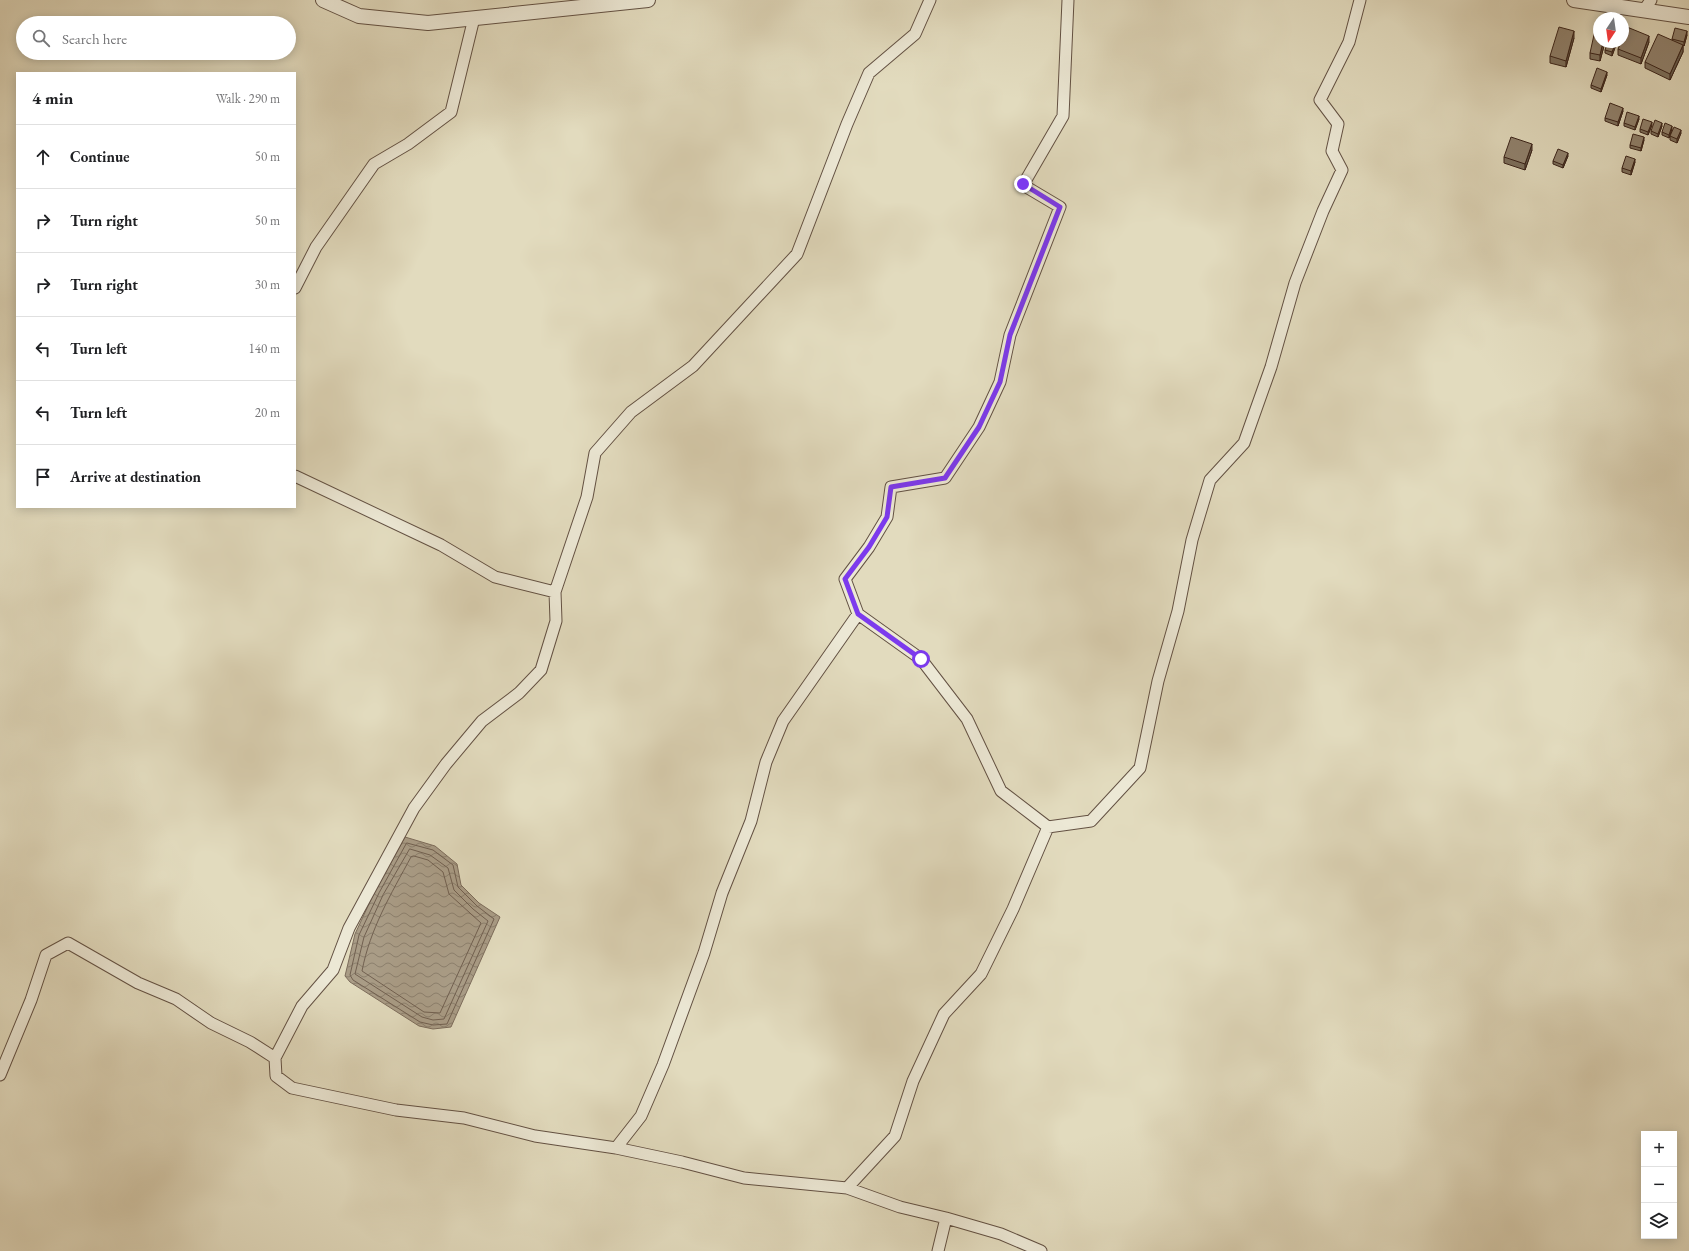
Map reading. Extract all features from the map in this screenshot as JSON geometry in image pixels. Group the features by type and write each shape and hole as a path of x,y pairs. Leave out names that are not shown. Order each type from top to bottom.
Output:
{"street":[{"path":"323,0 359,16 428,23 648,0"},
{"path":"930,0 915,34 869,73 847,124 796,254 693,366 631,412 595,453 587,497 555,592 556,621 541,670 519,693 482,722 446,764 414,808 349,928 333,970 302,1006 275,1058 276,1076 292,1088 396,1110 464,1118 535,1136 616,1148 682,1162 744,1178 848,1188 900,1207 946,1218 1001,1234 1042,1251"},
{"path":"1068,0 1063,116 1023,184 1060,207 1010,335 1000,382 979,427 945,478 891,487 887,517 869,547 845,579 858,614 921,659 967,719 1001,791 1048,827 1091,820 1140,768 1158,681 1178,611 1192,540 1210,480 1244,443 1271,367 1295,283 1322,211 1342,170 1332,151 1338,124 1320,100 1349,42 1360,0"},
{"path":"1574,0 1648,5 1689,17"},
{"path":"296,286 316,247 374,164 408,144 451,112 474,18"},
{"path":"296,476 441,545 495,577 555,592"},
{"path":"616,1148 641,1116 663,1065 704,954 722,893 751,821 766,762 783,721 858,614"},
{"path":"848,1188 895,1136 913,1081 944,1014 981,974 1013,909 1048,827"},
{"path":"0,1075 31,1000 46,955 68,943 138,983 176,999 211,1023 250,1042 275,1058"},
{"path":"938,1251 946,1218"}],"water":[{"path":"405,837 435,846 457,864 461,885 479,903 500,917 451,1027 433,1029 419,1026 350,982 345,976 355,934 375,891"}],"building":[{"path":"1559,27 1574,31 1566,61 1550,56"},
{"path":"1629,28 1649,36 1641,58 1618,49 1629,48"},
{"path":"1675,28 1687,31 1684,42 1672,39"},
{"path":"1658,34 1683,45 1670,74 1645,62"},
{"path":"1593,39 1593,48 1602,48 1600,55 1590,53"},
{"path":"1606,48 1614,48 1612,52 1605,50"},
{"path":"1597,68 1607,72 1601,89 1591,85"},
{"path":"1610,103 1623,108 1618,122 1605,118"},
{"path":"1627,112 1639,116 1635,127 1624,123"},
{"path":"1643,119 1652,122 1648,132 1640,129"},
{"path":"1655,120 1662,123 1658,134 1651,131"},
{"path":"1665,123 1672,126 1669,135 1662,132"},
{"path":"1674,127 1681,130 1677,139 1670,136"},
{"path":"1633,134 1644,137 1641,148 1630,145"},
{"path":"1511,137 1532,144 1525,164 1504,157"},
{"path":"1558,149 1568,153 1563,165 1553,161"},
{"path":"1626,156 1635,159 1631,171 1622,168"}],"route":[{"path":"921,659 858,614 845,579 869,547 887,517 891,487 945,478 979,427 1000,382 1010,335 1060,207 1023,184"}]}
